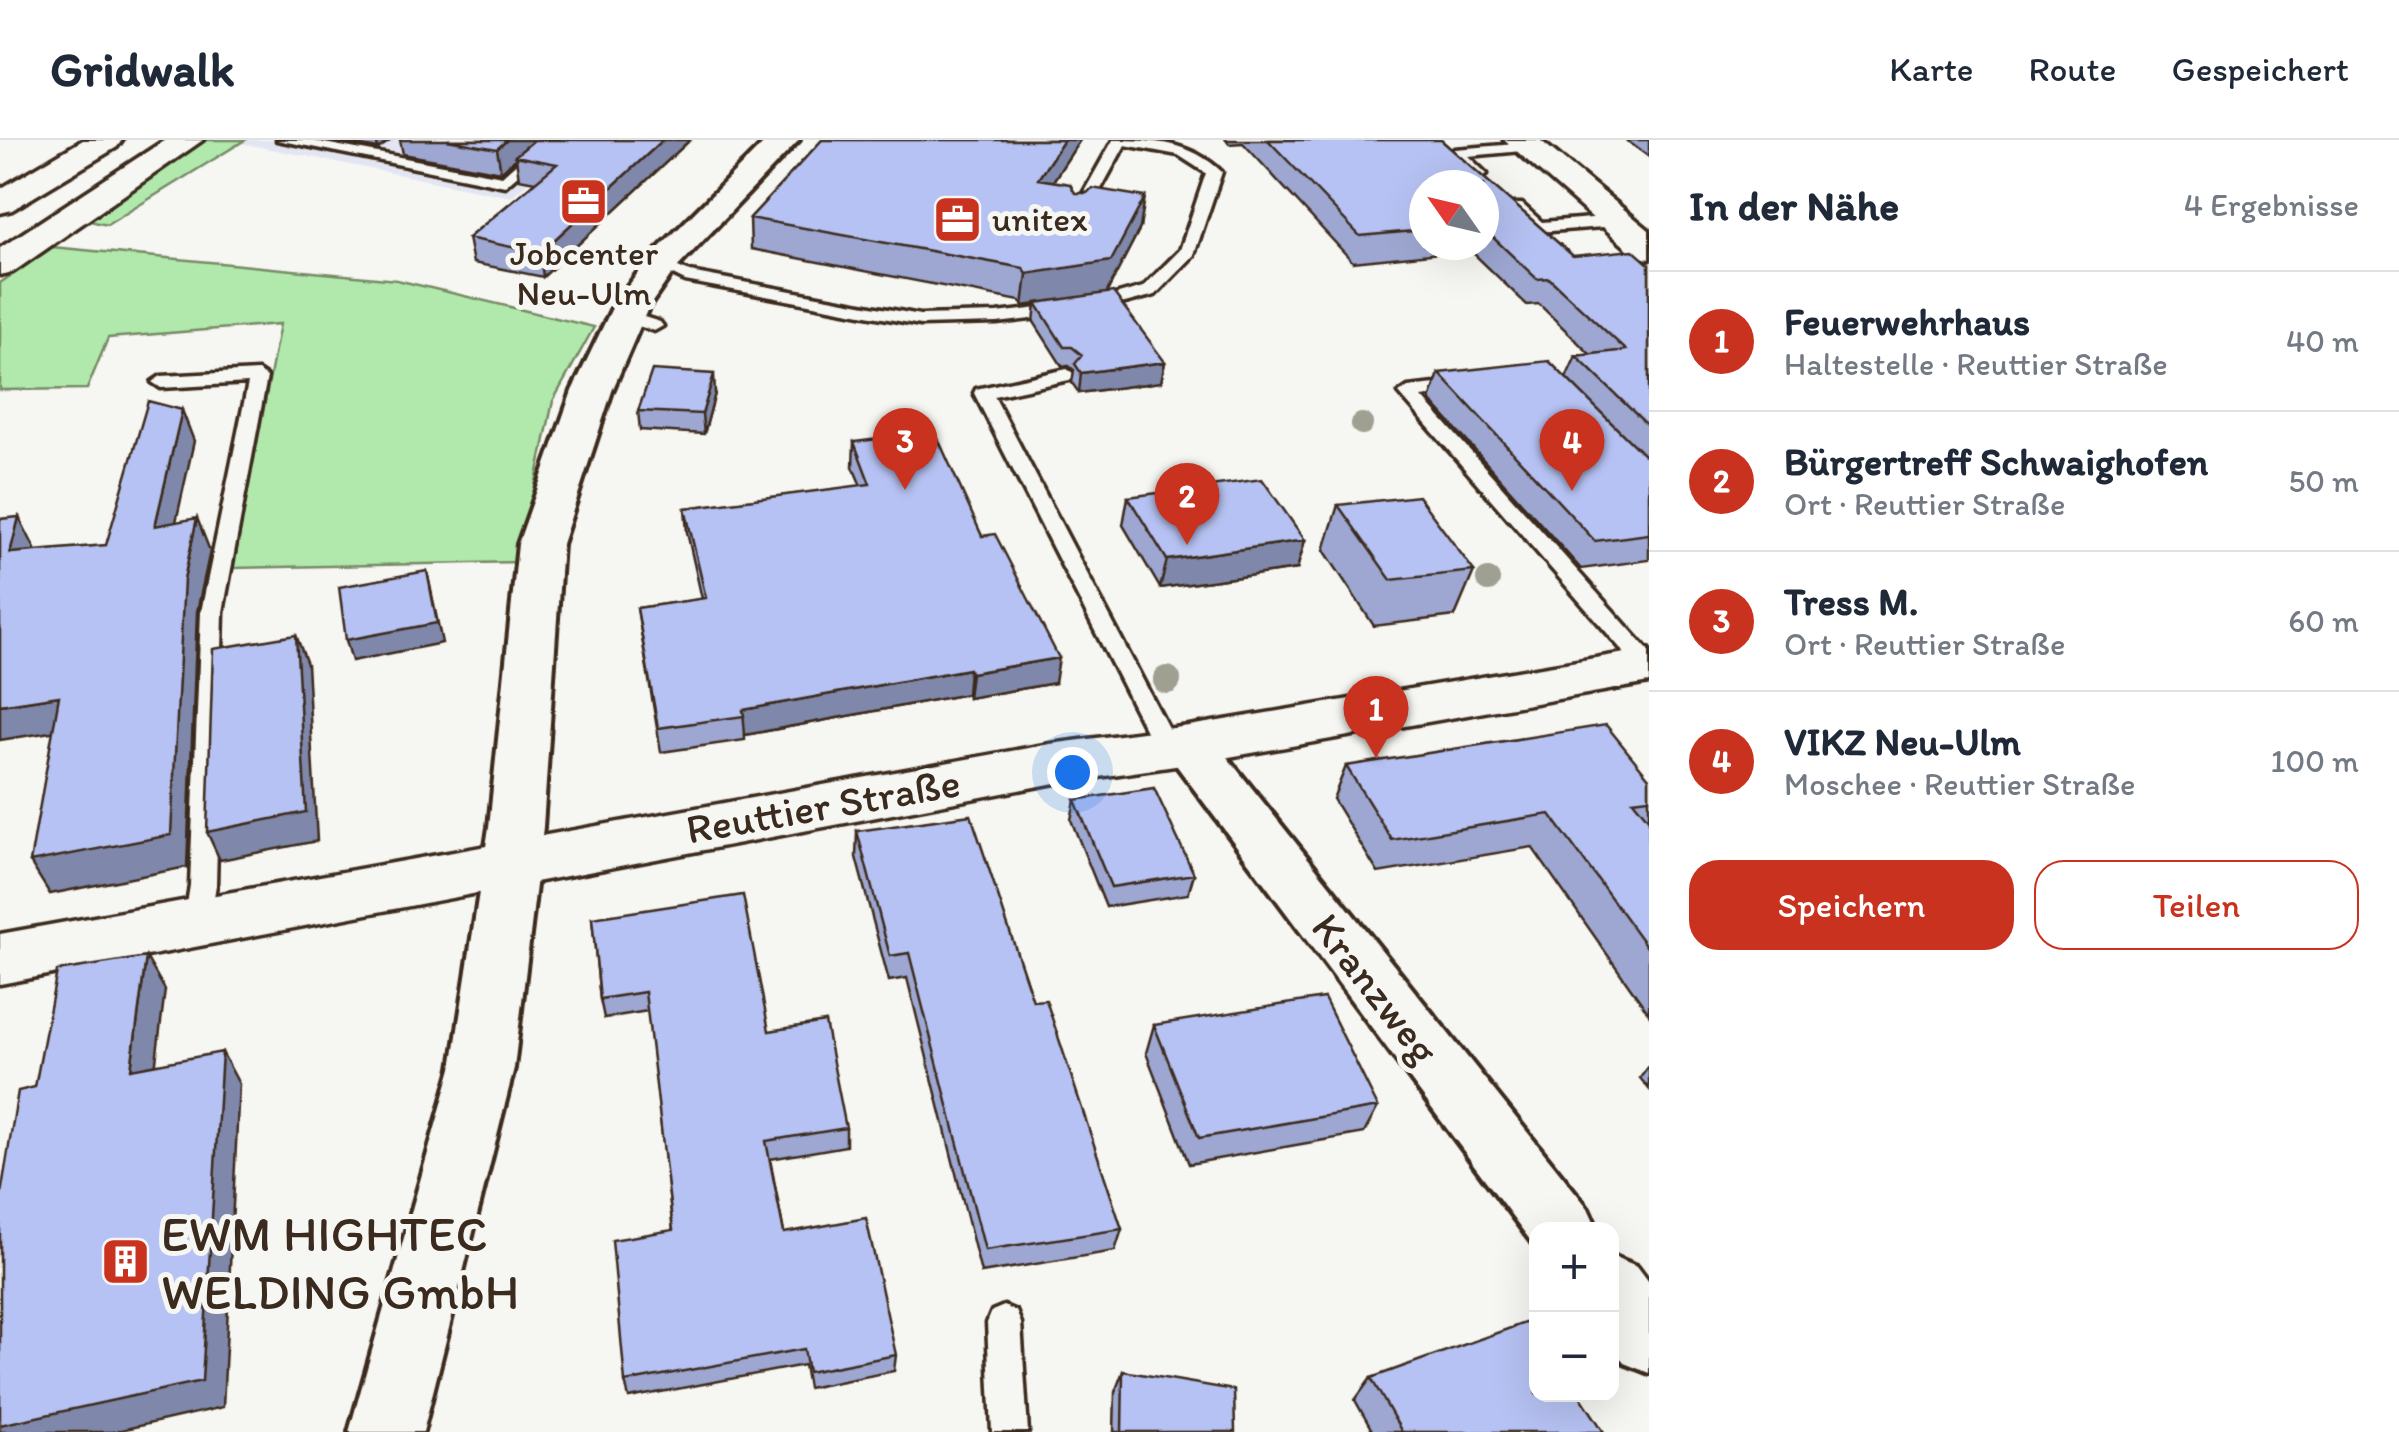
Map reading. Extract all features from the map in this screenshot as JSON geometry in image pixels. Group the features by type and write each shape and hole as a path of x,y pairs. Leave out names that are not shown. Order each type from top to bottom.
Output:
{"main road":[{"path":"0,203 106,140"},
{"path":"0,232 146,140"},
{"path":"0,264 187,140"},
{"path":"1529,142 1634,230"},
{"name":"Reuttier Straße","path":"0,959 1050,764 1649,666"}],"street":[{"path":"386,1432 483,1068 511,864 540,544 592,390 639,321 661,265 784,140"},
{"name":"Kranzweg","path":"1178,746 1558,1222"},
{"path":"1619,1299 1649,1338"}],"lane":[{"path":"284,140 504,180 551,140"},
{"path":"382,158 407,140"},
{"path":"661,265 686,276 920,320 997,318 1091,307 1148,291 1188,252 1214,172 1183,150 1120,140 1078,218"},
{"path":"1529,142 1455,153 1538,227 1634,230"},
{"path":"1067,375 983,393 1178,746"},
{"path":"161,382 258,378 212,612 203,885 198,925"},
{"path":"1485,385 1408,393 1649,666"},
{"path":"1004,1323 1010,1432"}],"shaded area":[{"path":"577,140 511,197 240,143"}],"green space":[{"path":"202,140 245,140 107,225 81,219"},
{"path":"52,247 397,280 594,327 553,401 519,562 233,568 280,324 108,338 87,389 0,390 0,283"}],"building":[{"path":"447,140 507,140 497,149"},
{"path":"534,140 663,140 540,253 468,238 557,164 515,156"},
{"path":"822,140 1064,140 1038,179 1070,184 1075,193 1087,193 1092,188 1145,197 1111,261 1027,274 1023,268 750,218"},
{"path":"1268,140 1441,140 1475,170 1409,170 1409,231 1360,236"},
{"path":"1499,191 1573,256 1633,250 1649,264 1649,427 1576,356 1626,350 1549,278 1537,279 1499,243"},
{"path":"1113,292 1165,362 1081,373 1075,364 1082,355 1072,347 1064,347 1036,303"},
{"path":"1549,361 1649,460 1649,534 1595,541 1439,373"},
{"path":"652,370 714,374 702,414 638,411"},
{"path":"148,401 182,410 155,526 197,518 184,579 171,835 30,862 59,696 0,705 0,519 19,517 10,553 106,545"},
{"path":"935,432 982,536 995,534 1059,658 971,673 969,669 743,710 744,716 658,728 637,608 706,598 685,508 870,484 854,442"},
{"path":"1262,479 1305,540 1167,560 1128,497"},
{"path":"1418,496 1474,571 1391,580 1338,505"},
{"path":"427,571 437,623 346,640 339,587"},
{"path":"296,635 306,812 207,832 213,649"},
{"path":"1606,725 1649,778 1649,798 1633,800 1649,820 1649,950 1550,814 1392,840 1346,766"},
{"path":"1154,788 1194,874 1111,887 1075,800"},
{"path":"971,815 1033,1001 1046,1000 1122,1229 985,1250 909,953 890,956 857,831"},
{"path":"743,895 769,1031 825,1022 846,1128 766,1141 784,1233 866,1218 896,1355 808,1372 804,1349 625,1382 612,1240 673,1230 645,992 600,999 592,918"},
{"name":"EWM HIGHTEC WELDING GmbH","path":"146,957 131,1069 222,1052 202,1381 0,1425 0,1200 18,1091 35,1087 57,971"},
{"path":"1324,998 1378,1107 1199,1138 1154,1025"},
{"path":"1529,1321 1529,1402 1584,1402 1604,1432 1402,1432 1371,1378"},
{"path":"1123,1371 1234,1390 1235,1432 1122,1432"}],"place":[{"name":"Jobcenter Neu-Ulm","path":"584,201"},
{"name":"unitex","path":"957,219"},
{"name":"Tress M.","path":"905,490"},
{"name":"VIKZ Neu-Ulm","path":"1572,491"},
{"name":"Bürgertreff Schwaighofen","path":"1187,545"},
{"name":"Feuerwehrhaus","path":"1376,758"},
{"name":"EWM HIGHTEC WELDING GmbH","path":"126,1262"}]}
